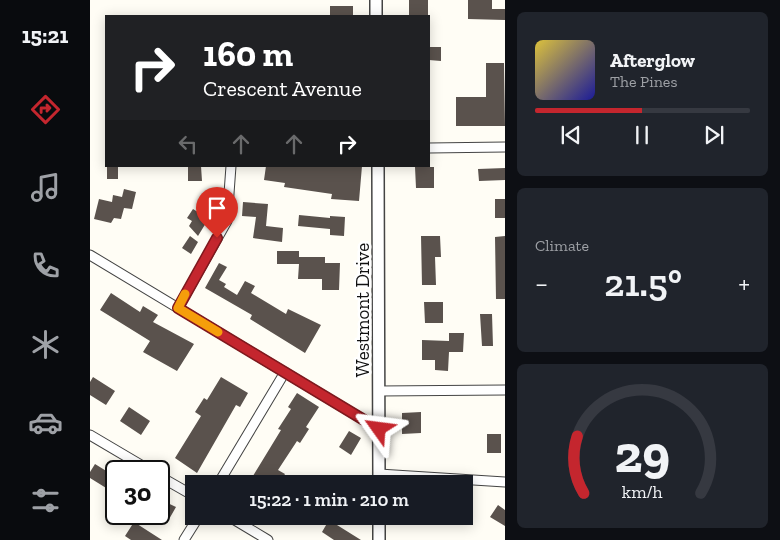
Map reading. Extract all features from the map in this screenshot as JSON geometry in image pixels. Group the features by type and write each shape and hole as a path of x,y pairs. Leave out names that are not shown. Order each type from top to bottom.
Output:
{"street":[{"path":"376,0 376,15"},
{"path":"430,148 505,147"},
{"path":"178,308 227,221 231,167"},
{"name":"Westmont Drive","path":"378,167 379,475"},
{"path":"90,255 379,429"},
{"path":"223,475 285,372"},
{"path":"379,391 505,390"},
{"path":"90,435 133,460"},
{"path":"473,481 505,482"},
{"path":"170,482 185,491"},
{"path":"184,540 193,525"},
{"path":"243,525 268,540"},
{"path":"379,525 379,540"}],"building":[{"path":"409,0 428,0 428,15 409,15"},
{"path":"468,0 492,0 492,9 505,9 505,20 468,19"},
{"path":"330,6 353,6 353,15 330,15"},
{"path":"430,47 441,47 441,61 430,60"},
{"path":"486,63 504,63 505,126 456,126 456,97 486,97"},
{"path":"107,167 118,167 118,179 107,179"},
{"path":"188,167 201,167 202,181 188,181"},
{"path":"266,167 362,167 359,201 331,199 332,194 284,187 285,183 264,180"},
{"path":"415,167 434,167 434,188 416,188"},
{"path":"505,168 505,180 479,181 478,169"},
{"path":"124,189 136,192 132,209 124,208 121,219 114,218 111,223 94,219 99,199 112,202 113,195 122,197"},
{"path":"495,199 505,199 505,218 495,218"},
{"path":"243,202 268,204 266,226 283,228 282,242 253,238 256,217 242,216"},
{"path":"204,208 212,213 198,236 189,226 192,221 187,218 193,209 201,214"},
{"path":"299,215 330,218 330,216 345,217 344,236 330,235 330,229 298,226"},
{"path":"190,236 198,242 191,254 182,248"},
{"path":"421,236 440,236 441,257 435,257 436,285 422,285"},
{"path":"505,236 505,299 496,299 495,237"},
{"path":"277,251 299,251 299,257 325,257 325,263 340,263 339,290 322,290 322,279 298,279 299,264 277,264"},
{"path":"219,263 227,267 219,280 226,284 224,287 237,295 245,281 255,286 251,293 286,314 288,309 321,325 305,353 250,319 252,315 205,288"},
{"path":"111,293 140,312 143,306 158,315 153,322 194,344 177,371 143,352 150,341 100,310"},
{"path":"424,302 443,302 443,323 425,323"},
{"path":"480,314 492,314 493,346 482,346"},
{"path":"449,333 464,333 463,352 449,352 448,371 435,370 435,360 422,360 422,340 449,341"},
{"path":"93,377 115,391 106,405 90,395 90,382"},
{"path":"221,377 248,393 240,407 236,405 197,473 175,458 201,416 195,412 204,398 207,400"},
{"path":"297,393 319,407 306,427 309,429 300,443 297,441 278,470 284,475 254,475 281,430 278,429 291,409 288,407"},
{"path":"129,407 150,421 141,435 120,421"},
{"path":"421,412 421,433 402,434 402,413"},
{"path":"349,431 361,438 351,455 339,447"},
{"path":"487,434 501,434 501,453 487,453"},
{"path":"95,464 105,470 105,487 90,478 90,472"},
{"path":"170,504 176,507 170,518"},
{"path":"498,505 505,510 505,526 490,517"},
{"path":"132,525 139,525 162,540 131,540 125,536"},
{"path":"326,525 337,525 361,540 334,540 322,532"}],"slow traffic":[{"path":"185,294 178,308 218,332"}],"route":[{"path":"217,238 178,308 379,429"}]}
